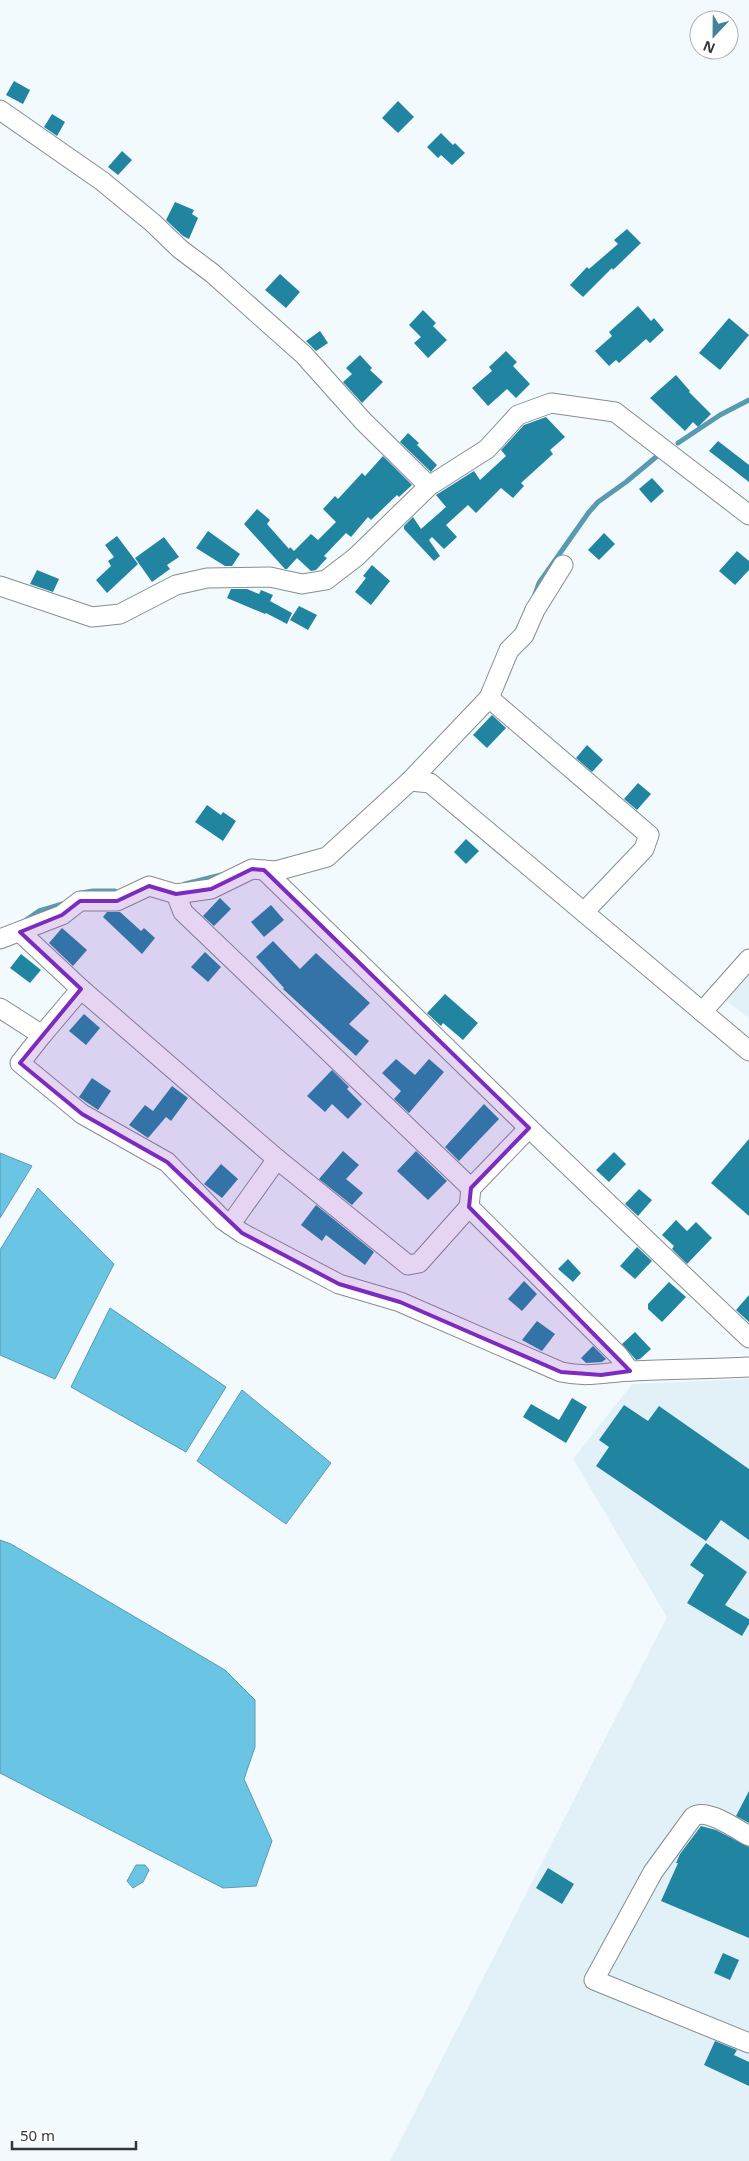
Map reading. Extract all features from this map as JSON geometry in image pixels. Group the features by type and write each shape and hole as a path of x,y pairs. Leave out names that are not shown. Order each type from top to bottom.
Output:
{"street":[{"path":"0,110 102,181 153,223 180,249 220,279 304,355 363,421 429,486"},
{"path":"0,586 92,617 120,614 176,585 207,578 270,577 302,584 326,580 356,557 429,486 487,449 518,414 551,403 616,412 749,515"},
{"path":"0,939 62,915 80,901 117,901 149,886 176,894 212,888 252,869 276,871 327,857 410,781 489,698 508,650 524,635 535,610 564,565"},
{"path":"489,698 648,835 644,849 584,912"},
{"path":"410,781 430,783 749,1051"},
{"path":"264,870 529,1128 749,1338"},
{"path":"176,894 183,912 471,1188"},
{"path":"20,932 81,989 277,1159 408,1265 419,1263 469,1207 471,1188 529,1128"},
{"path":"702,1012 749,959"},
{"path":"81,989 20,1063 82,1114 168,1162 230,1225 242,1234 339,1284 400,1302 561,1372 576,1375 601,1375 630,1371 749,1367"},
{"path":"0,1008 42,1035"},
{"path":"230,1225 277,1159"},
{"path":"469,1207 618,1355 630,1371"},
{"path":"749,1836 707,1814 697,1814 693,1817 653,1872 594,1980 749,2044"}],"highlighted area":[{"path":"252,869 264,870 529,1128 471,1188 469,1207 630,1371 601,1375 561,1372 400,1302 339,1284 242,1233 167,1162 82,1114 20,1063 81,989 20,932 62,915 80,901 117,901 149,886 176,894 211,889"}],"shaded area":[{"path":"749,959 749,1018 717,994"},
{"path":"749,1379 749,2161 390,2161 667,1617 573,1459 632,1384"}],"water":[{"path":"0,1153 32,1166 0,1218"},
{"path":"38,1188 114,1264 55,1379 0,1355 0,1250"},
{"path":"110,1308 226,1387 186,1452 71,1387"},
{"path":"242,1390 331,1463 286,1524 197,1461"},
{"path":"0,1540 11,1544 225,1670 255,1700 255,1747 244,1779 272,1841 256,1886 223,1888 0,1773"},
{"path":"136,1865 145,1865 149,1870 143,1882 133,1888 127,1881"}],"building":[{"path":"14,81 30,90 23,104 6,95"},
{"path":"398,101 414,117 398,133 382,118"},
{"path":"52,114 65,122 57,136 44,127"},
{"path":"441,133 453,145 455,143 465,153 452,165 441,155 438,158 427,147"},
{"path":"122,151 132,160 118,175 108,167"},
{"path":"175,202 194,210 192,214 198,218 189,239 183,236 166,220"},
{"path":"627,229 641,243 583,297 570,285 587,267 589,269 618,244 614,240"},
{"path":"280,274 300,292 286,308 265,290"},
{"path":"638,306 651,321 654,318 664,330 650,343 646,339 619,363 616,360 609,366 595,351 612,336 609,332"},
{"path":"423,310 436,323 433,326 447,340 428,358 414,343 421,337 409,325"},
{"path":"729,318 749,335 720,370 699,353"},
{"path":"320,331 328,343 316,351 306,341"},
{"path":"506,351 517,362 513,366 530,384 516,398 507,389 488,406 472,388 492,371 489,367"},
{"path":"360,355 372,368 370,370 383,382 362,403 343,382 352,374 346,368"},
{"path":"676,375 689,392 711,414 698,427 693,422 685,431 650,398"},
{"path":"546,417 565,437 550,450 553,454 521,483 524,486 513,498 501,488 476,513 468,505 446,525 457,537 444,549 432,537 429,540 440,556 434,561 404,529 404,526 413,517 421,529 446,507 436,495 474,471 480,480 506,456 501,450 524,425"},
{"path":"408,433 437,465 431,472 400,442"},
{"path":"718,441 749,465 749,482 709,451"},
{"path":"383,456 412,485 399,497 397,495 371,520 368,517 351,537 346,533 324,556 327,558 316,570 311,571 297,558 285,569 244,524 257,509 270,520 267,524 289,549 290,547 294,551 311,534 318,540 336,522 323,509 335,496 338,499 362,473 365,476"},
{"path":"652,478 664,491 651,503 639,489"},
{"path":"208,531 240,554 232,566 225,566 196,548"},
{"path":"604,533 615,544 599,560 588,550"},
{"path":"117,536 138,564 107,593 96,580 111,566 108,561 114,557 105,545"},
{"path":"164,537 179,557 167,565 170,569 152,582 135,558"},
{"path":"737,551 749,561 749,570 735,585 719,571"},
{"path":"372,565 390,581 371,605 355,592 366,578 363,576"},
{"path":"37,570 59,579 53,592 30,584"},
{"path":"231,589 247,589 259,594 261,590 273,595 270,601 292,613 287,624 266,613 227,598"},
{"path":"299,606 317,615 308,630 290,620"},
{"path":"492,715 506,728 487,748 473,735"},
{"path":"587,745 603,760 592,772 576,758"},
{"path":"638,783 651,794 637,810 624,799"},
{"path":"207,805 221,815 223,812 236,821 223,841 195,822"},
{"path":"466,839 479,851 466,864 454,852"},
{"path":"220,898 231,909 214,926 203,916"},
{"path":"271,905 284,920 264,937 251,922"},
{"path":"107,912 120,912 141,931 144,928 155,938 142,954 103,917"},
{"path":"62,928 87,950 73,966 49,943"},
{"path":"273,941 300,969 316,953 370,1003 349,1024 369,1041 356,1056 283,989 256,957"},
{"path":"205,952 221,967 208,982 191,967"},
{"path":"21,954 41,970 30,983 10,968"},
{"path":"445,994 478,1023 463,1040 443,1023 441,1026 427,1013"},
{"path":"84,1014 100,1028 86,1045 69,1031"},
{"path":"396,1059 415,1075 429,1059 444,1072 409,1113 394,1099 401,1091 382,1073"},
{"path":"332,1070 362,1104 348,1119 332,1104 325,1112 307,1096"},
{"path":"92,1078 111,1091 98,1110 79,1097"},
{"path":"172,1086 188,1098 171,1121 166,1117 148,1138 129,1125 145,1105 153,1111"},
{"path":"484,1104 499,1119 459,1161 445,1147"},
{"path":"749,1139 749,1216 711,1183"},
{"path":"343,1151 359,1165 346,1179 363,1193 352,1205 319,1179"},
{"path":"416,1151 447,1181 428,1200 397,1171"},
{"path":"614,1152 626,1164 609,1182 596,1170"},
{"path":"221,1164 238,1179 222,1198 204,1184"},
{"path":"639,1189 652,1200 638,1216 625,1204"},
{"path":"316,1205 374,1252 365,1265 326,1235 322,1241 301,1225"},
{"path":"676,1220 687,1231 696,1222 712,1238 687,1264 672,1249 674,1246 662,1235"},
{"path":"637,1247 652,1261 635,1279 620,1266"},
{"path":"568,1259 581,1273 573,1282 558,1269"},
{"path":"524,1281 537,1294 522,1311 508,1299"},
{"path":"669,1282 686,1297 662,1322 648,1309 648,1304"},
{"path":"749,1295 749,1322 736,1310"},
{"path":"537,1321 555,1334 542,1351 522,1340"},
{"path":"635,1332 651,1349 640,1359 636,1360 622,1344"},
{"path":"593,1346 606,1359 602,1362 586,1363 581,1358"},
{"path":"572,1398 587,1407 566,1443 523,1417 531,1404 559,1420"},
{"path":"624,1405 648,1421 659,1406 749,1469 749,1540 721,1520 706,1541 596,1466 609,1447 599,1440"},
{"path":"706,1543 747,1572 725,1605 749,1619 749,1624 742,1636 687,1603 704,1575 690,1565"},
{"path":"749,1791 749,1823 736,1816"},
{"path":"701,1826 716,1830 749,1847 749,1938 661,1901 678,1863 676,1863 680,1854"},
{"path":"548,1868 574,1884 562,1904 536,1888"},
{"path":"723,1953 739,1960 730,1980 714,1973"},
{"path":"715,2041 737,2050 734,2055 749,2062 749,2086 704,2065"}],"waterway":[{"path":"678,443 720,415 749,400"},
{"path":"534,597 539,583 589,512 598,502 656,457"},
{"path":"185,884 221,875"},
{"path":"81,893 115,891"},
{"path":"26,920 39,911 66,903"}]}
